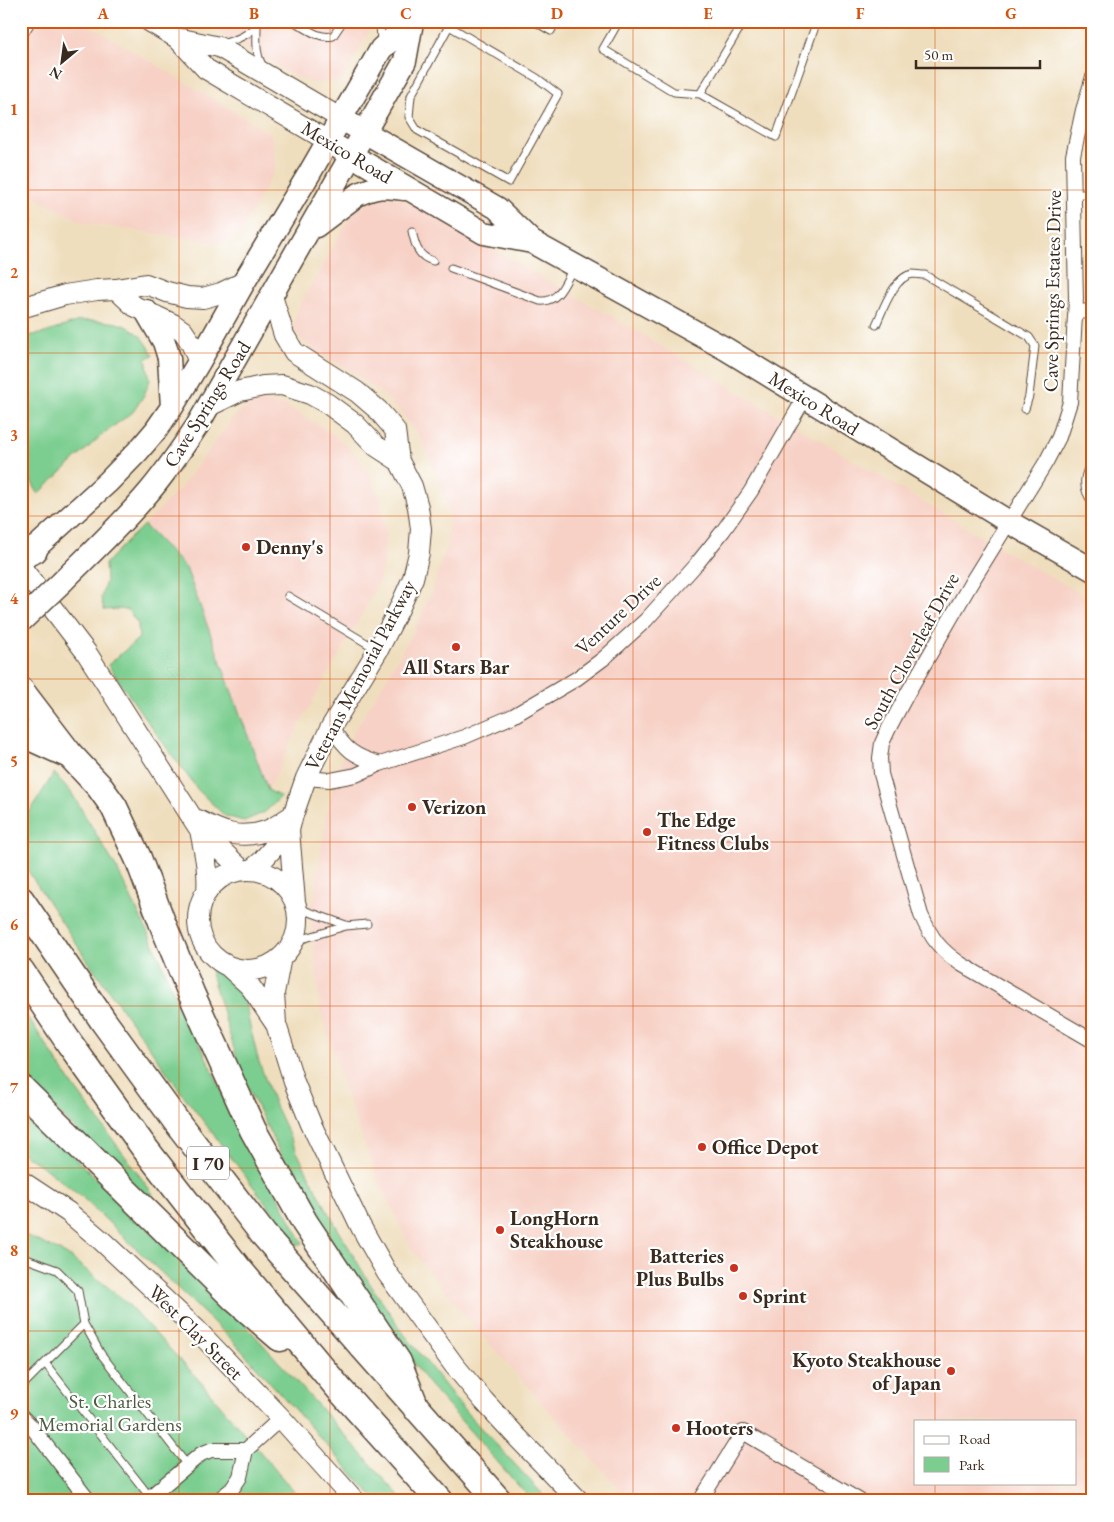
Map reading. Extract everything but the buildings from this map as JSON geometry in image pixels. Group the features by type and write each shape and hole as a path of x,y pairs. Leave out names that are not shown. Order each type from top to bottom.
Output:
{"highway":[{"path":"21,691 70,755 99,786 114,807 138,858 198,1009 253,1130 305,1223 398,1362 416,1408"},
{"path":"21,733 70,755"},
{"name":"I 70","path":"21,900 115,1037 176,1121 263,1234 499,1501"},
{"name":"I 70","path":"21,971 70,1044 143,1146 238,1267 341,1391 440,1501"},
{"path":"21,1088 235,1299 341,1391"}],"main road":[{"name":"Mexico Road","path":"149,21 177,38 206,69 484,233 532,242"},
{"name":"Cave Springs Road","path":"25,558 118,472 156,430 199,362 244,282 382,49 412,22"},
{"name":"Cave Springs Road","path":"21,621 100,545 149,492 209,406 405,61 412,22"},
{"name":"Mexico Road","path":"177,38 214,45 267,75 496,208 532,242 726,349 1009,522 1093,570"},
{"path":"309,231 357,194 383,186 408,189"},
{"path":"21,308 64,295 146,284 187,297 203,298 244,282"},
{"path":"107,290 183,331 191,342 199,362"},
{"name":"Veterans Memorial Parkway","path":"246,870 262,862 291,823 306,778 331,727 378,650 413,578 419,553 421,529 418,507 412,486 399,461 395,430 378,410 357,392 294,352 284,335 272,296"},
{"path":"146,311 164,342 169,358 172,406"},
{"name":"Veterans Memorial Parkway","path":"209,406 240,391 263,386 282,385 310,394 344,414 376,446 399,461"},
{"path":"25,558 195,823 246,870"},
{"path":"195,823 219,831 241,835 267,831 291,823"},
{"path":"195,823 206,858 208,878 206,892"},
{"name":"Veterans Memorial Parkway","path":"291,823 295,904"},
{"path":"276,1024 250,986 229,967 215,958 204,945 198,930 198,913 203,897 212,884 226,874 246,870 258,871 274,877 286,888 295,904 298,918 296,934 287,949 274,992 276,1024 294,1082 311,1124 361,1227 387,1273 466,1379 518,1438 579,1501"},
{"path":"229,967 246,970 262,968 287,949"},
{"name":"West Clay Street","path":"21,1181 68,1212 102,1241 196,1329 281,1418 355,1501"}],"street":[{"name":"Cave Springs Estates Drive","path":"1009,522 1046,462 1058,437 1070,402 1076,311 1073,156 1082,110 1093,77"},
{"path":"1076,311 1093,312"},
{"name":"Venture Drive","path":"306,778 330,780 356,775 380,764 464,737 512,716 560,690 602,659 646,620 723,531 751,491 805,397"},
{"name":"South Cloverleaf Drive","path":"1009,522 971,583 889,728 882,743 880,758 881,774 921,915 928,931 938,946 961,964 1093,1041"},
{"path":"331,727 342,744 350,751 362,759 380,764"},
{"path":"21,1416 32,1426 89,1501"},
{"path":"217,1501 232,1489 240,1478 246,1450 281,1418"},
{"path":"700,1501 743,1432 860,1501"},
{"path":"148,1499 201,1454 211,1450 246,1450"}],"lane":[{"path":"21,39 32,21"},
{"path":"293,21 318,36 326,38 333,36 343,21"},
{"path":"380,21 382,49"},
{"path":"439,21 449,26 536,78 558,94 509,182 417,130 409,117 411,96 449,26"},
{"path":"534,21 551,31 556,21"},
{"path":"619,21 603,49 674,92 700,94 776,137 817,21"},
{"path":"700,94 744,21"},
{"path":"214,45 238,38 258,24"},
{"path":"258,24 258,58 267,75"},
{"path":"1074,194 1093,194"},
{"path":"21,213 26,221 24,240 21,246"},
{"path":"412,231 416,247 422,255 433,261"},
{"path":"451,268 546,302 551,301 556,296 575,266"},
{"path":"876,325 887,300 902,278 912,274 925,275 1029,337 1035,346 1025,409"},
{"path":"1093,457 1087,468 1083,484 1086,495 1093,503"},
{"path":"288,596 378,650"},
{"path":"295,904 346,926"},
{"path":"287,949 346,926 367,924"},
{"path":"21,1257 57,1270 78,1291 84,1324 101,1354 187,1465"},
{"path":"21,1387 84,1324"},
{"path":"45,1363 148,1499"}],"shaded area":[{"path":"21,21 83,21 271,134 276,168 238,236 219,243 84,223 21,189"},
{"path":"199,21 375,21 341,81 313,83 296,77"},
{"path":"381,197 398,198 412,204 631,328 1007,552 1093,601 1093,1501 630,1501 471,1323 413,1251 380,1185 344,1089 320,1008 311,916 328,808 339,766 354,732 412,635 432,592 446,548 449,520 445,498 432,462 420,437 399,410 380,392 351,371 314,351 300,338 293,328 299,307 352,214"},
{"path":"268,402 284,405 302,415 336,436 352,451 370,474 380,500 386,533 384,560 379,580 302,720 268,790 186,568 144,525 181,487 233,418 242,409 255,403"}],"green space":[{"path":"79,321 113,322 132,329 140,335 153,355 146,359 150,380 144,395 133,412 104,433 38,494 21,461 21,337 45,333"},
{"path":"144,525 186,568 268,790 281,797 265,812 244,821 225,816 198,790 108,665 139,638 138,624 128,610 104,610 101,598 106,581 105,564"},
{"path":"54,773 71,792 117,869 155,947 177,1000 234,1116 303,1243 298,1245 181,1092 85,957 21,861 21,815 31,810"},
{"path":"209,952 232,974 244,993 258,1059 275,1106 331,1217 370,1284 404,1334 466,1412 549,1501 532,1501 427,1382 361,1289 278,1149 243,1078 212,977"},
{"path":"21,1007 74,1087 153,1194 146,1201 21,1074"},
{"path":"21,1106 232,1310 404,1501 377,1501 232,1340 82,1197 38,1163 21,1153"},
{"name":"St. Charles Memorial Gardens","path":"21,1233 66,1254 124,1300 198,1379 302,1501 21,1501"}],"place":[{"name":"Denny's","path":"246,547"},
{"name":"All Stars Bar","path":"456,647"},
{"name":"Verizon","path":"412,807"},
{"name":"The Edge Fitness Clubs","path":"647,832"},
{"name":"Office Depot","path":"702,1147"},
{"name":"LongHorn Steakhouse","path":"500,1230"},
{"name":"Batteries Plus Bulbs","path":"734,1268"},
{"name":"Sprint","path":"743,1296"},
{"name":"Kyoto Steakhouse of Japan","path":"951,1371"},
{"name":"Hooters","path":"676,1428"}]}
